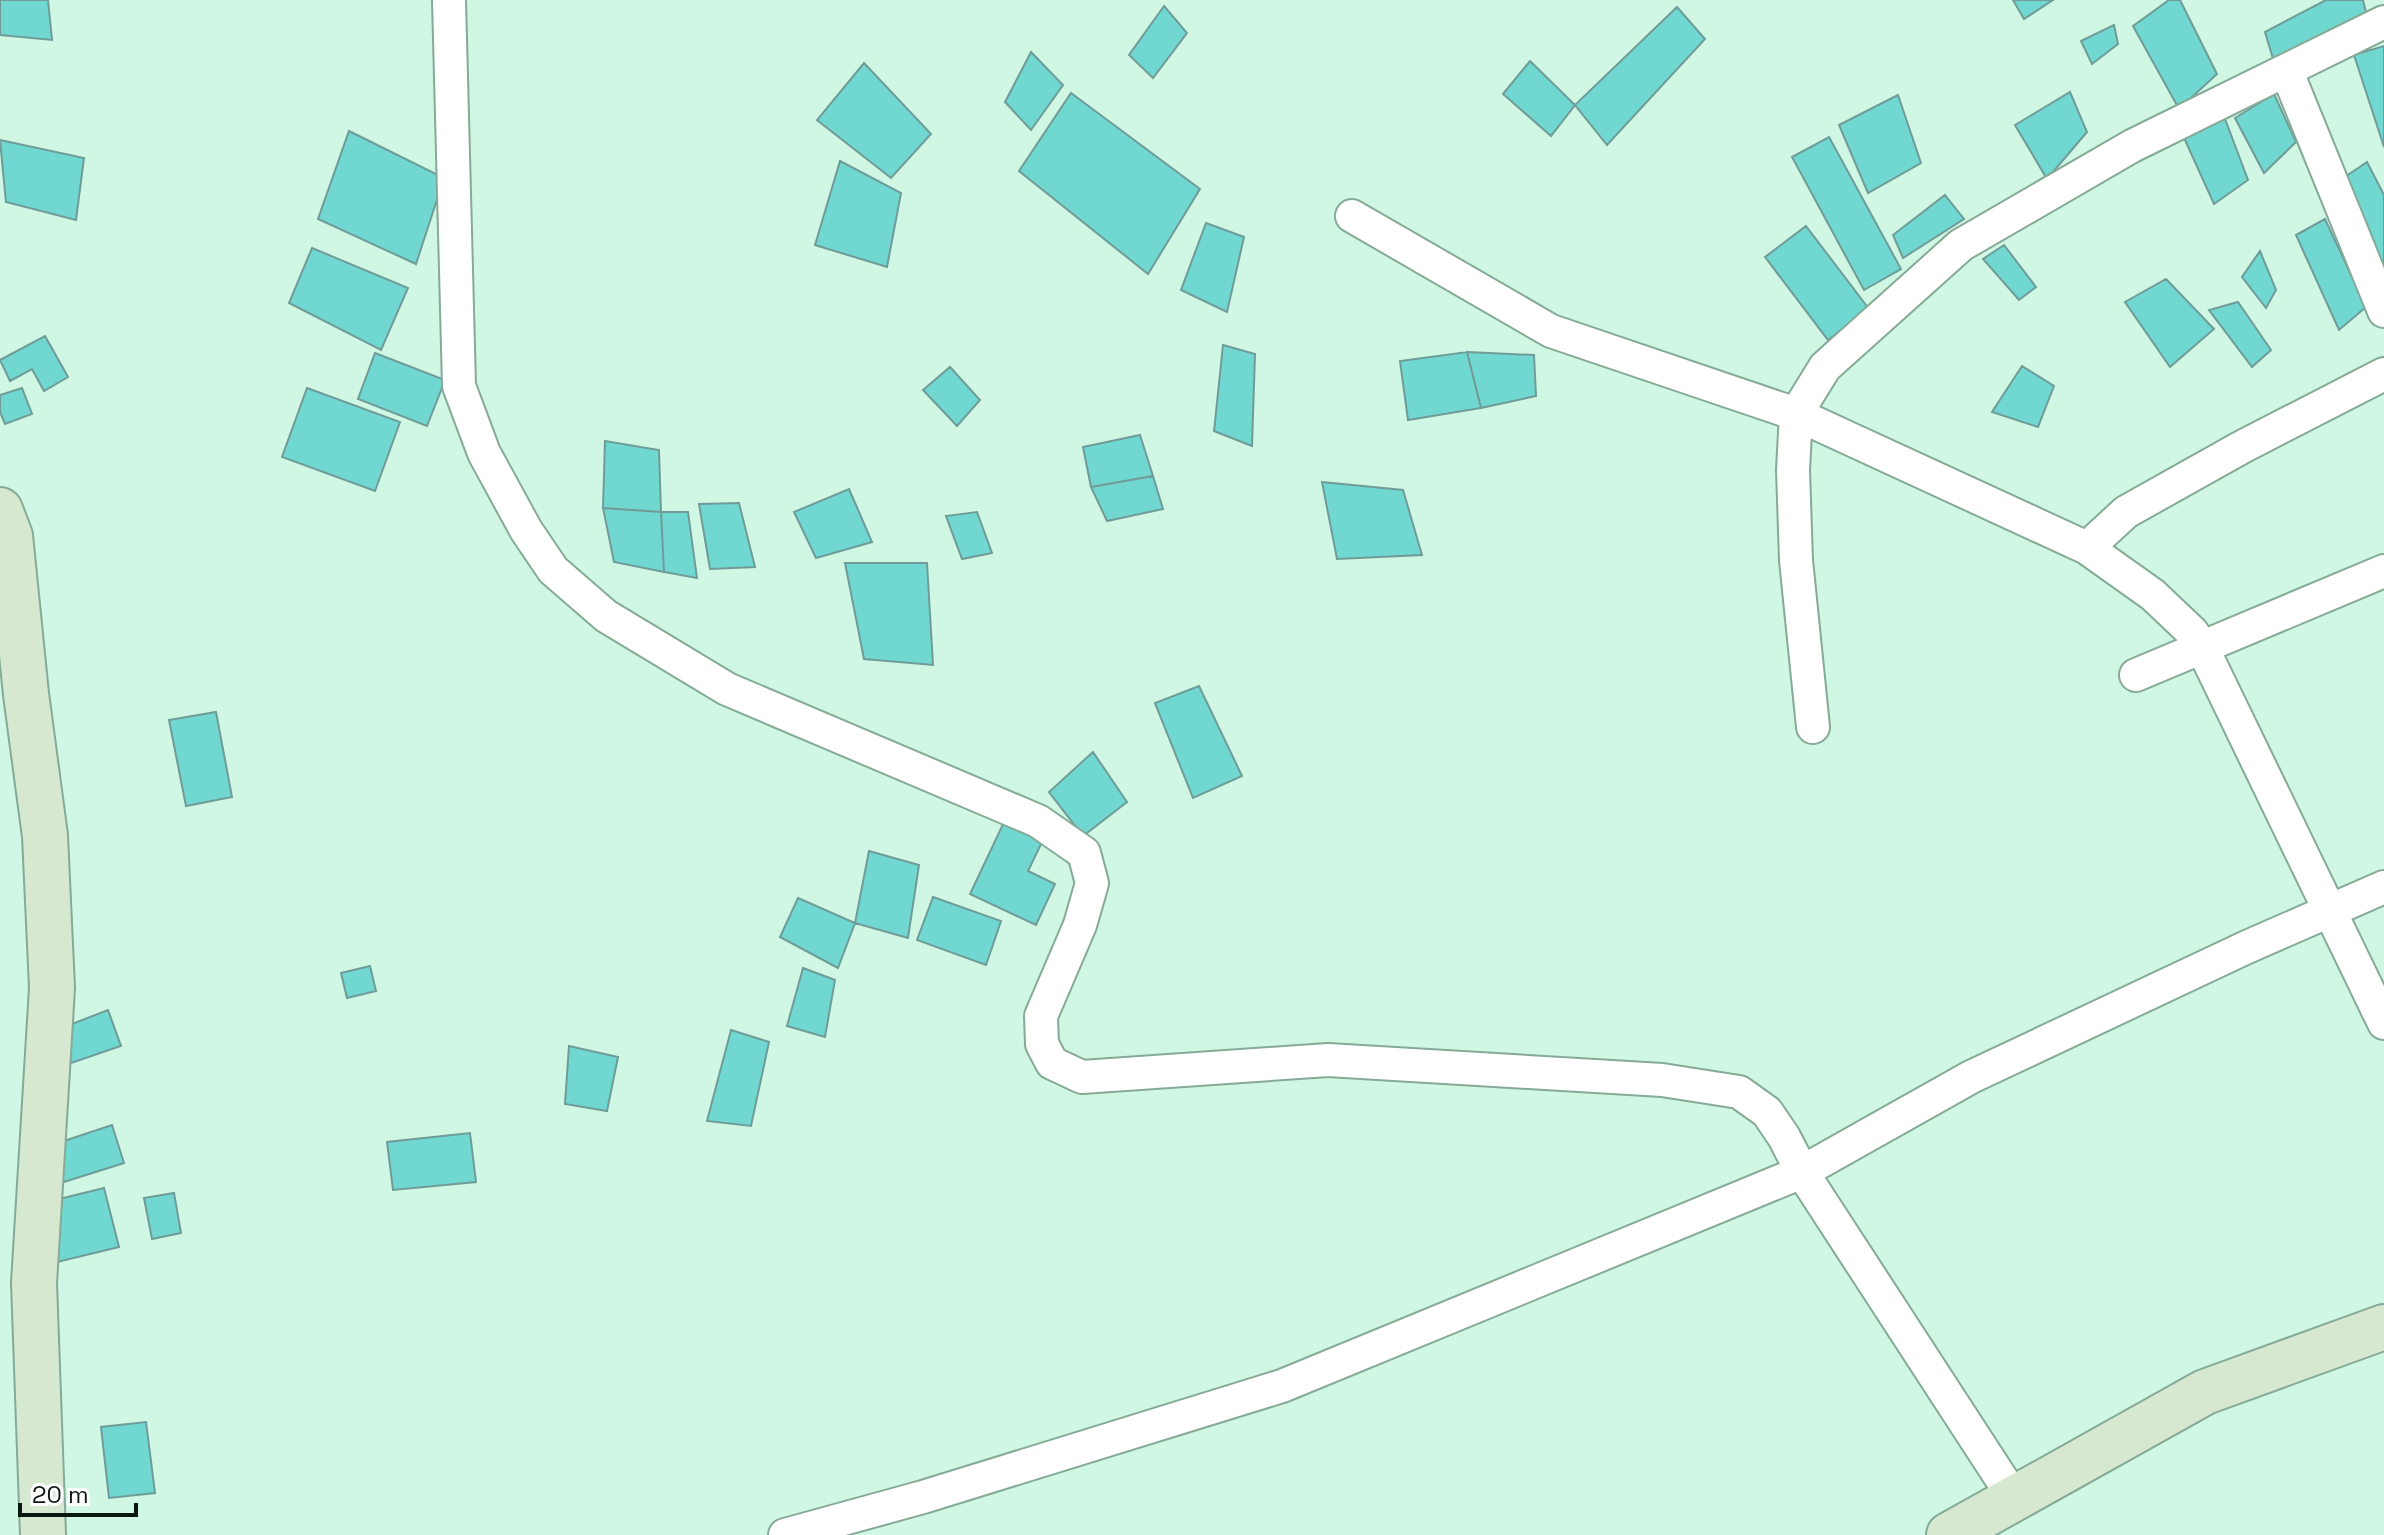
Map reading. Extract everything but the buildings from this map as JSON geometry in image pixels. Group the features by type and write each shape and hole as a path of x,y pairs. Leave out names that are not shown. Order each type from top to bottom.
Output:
{"street":[{"path":"449,0 459,386 484,453 526,530 553,570 606,616 727,689 1038,821 1084,853 1092,883 1080,925 1041,1016 1042,1044 1052,1063 1082,1077 1328,1060 1662,1080 1739,1092 1767,1112 1784,1137 1802,1172 2014,1498"},
{"path":"1813,727 1796,560 1793,470 1796,414 1825,367 1961,245 2132,146 2384,22"},
{"path":"2287,72 2384,311"},
{"path":"1352,216 1551,331 1796,414 2087,548 2153,595 2192,632 2202,647 2384,1023"},
{"path":"2087,548 2126,512 2242,447 2384,374"},
{"path":"0,510 10,536 26,694 45,836 52,988 34,1283 43,1535"},
{"path":"2136,675 2384,571"},
{"path":"785,1535 923,1497 1282,1386 1802,1172 1971,1077 2247,947 2384,887"},
{"path":"1949,1535 2205,1392 2384,1327"}]}
